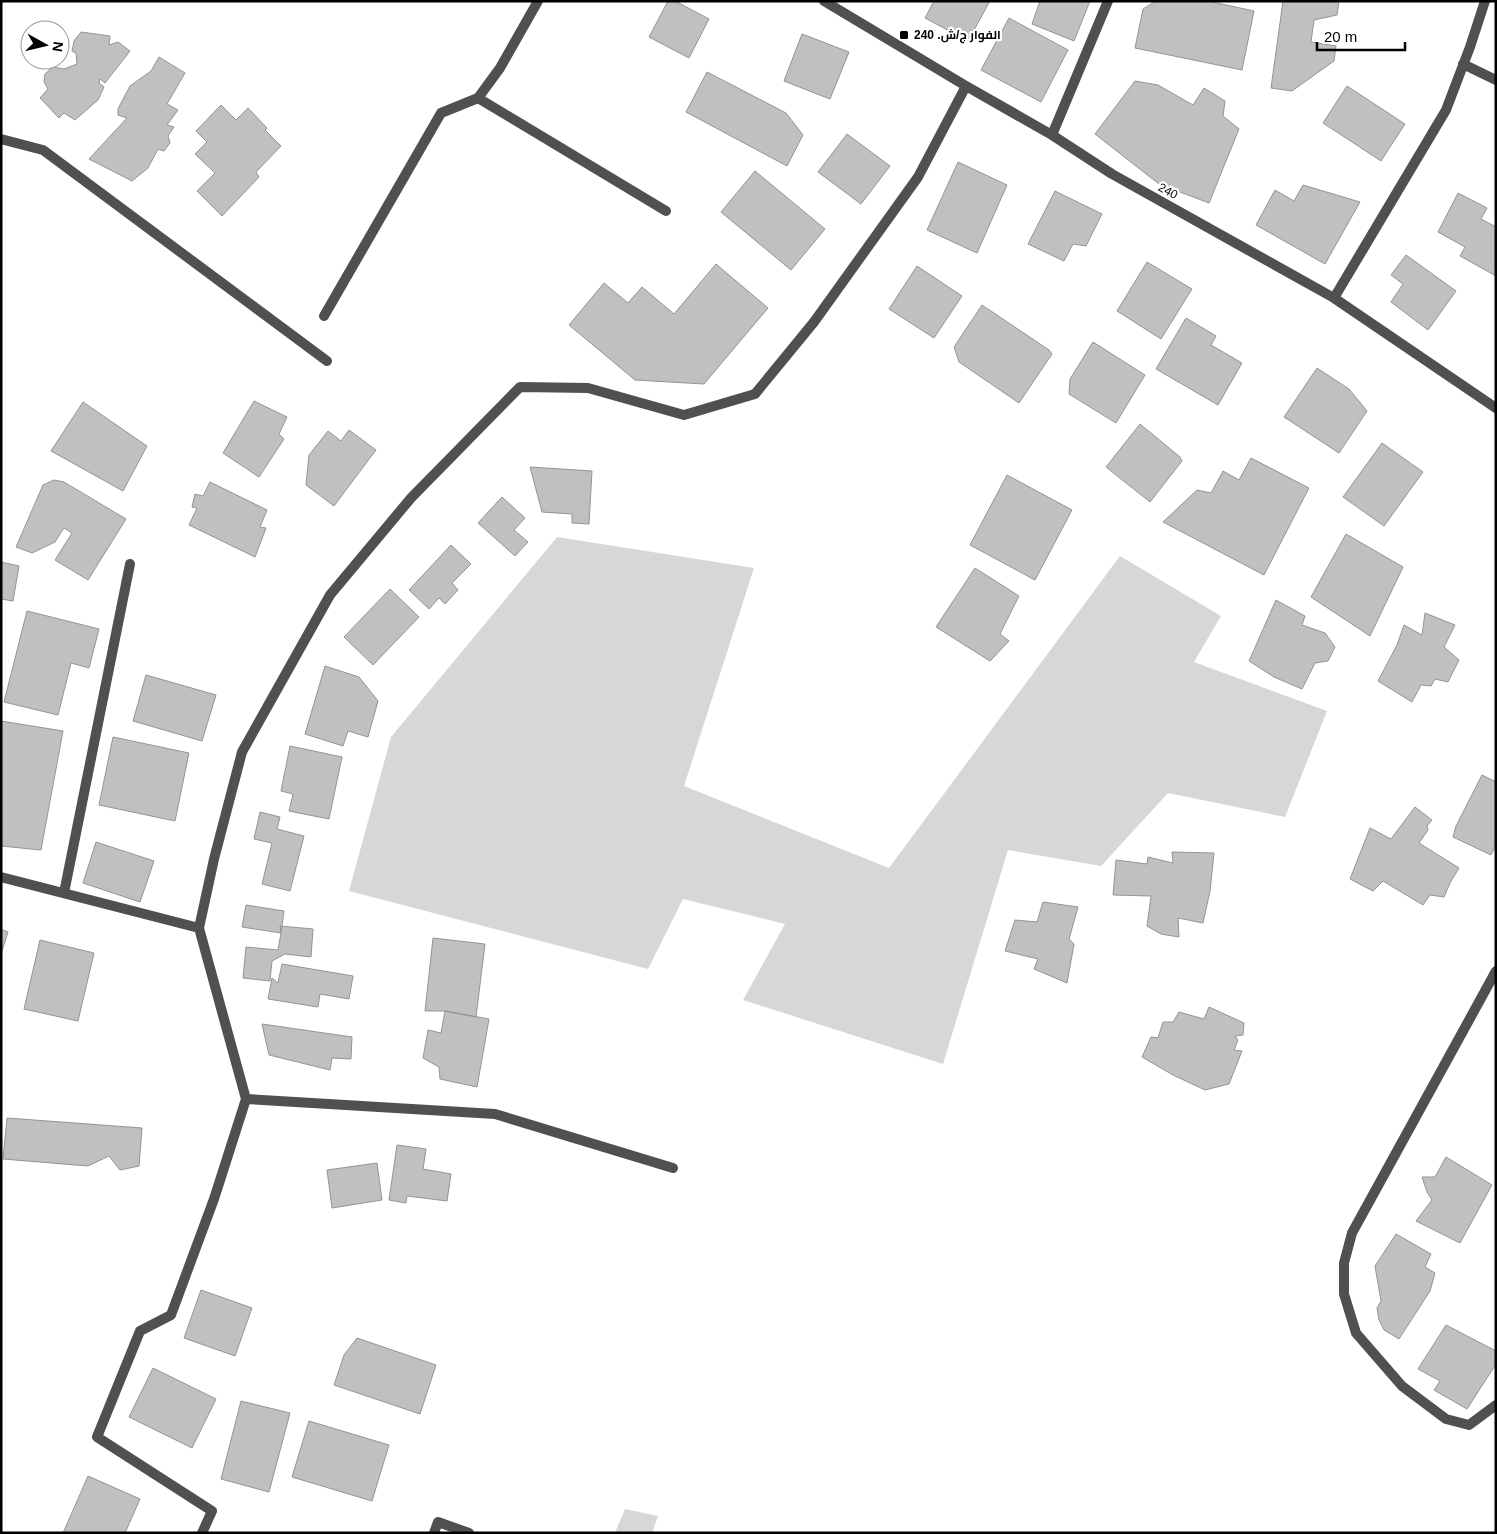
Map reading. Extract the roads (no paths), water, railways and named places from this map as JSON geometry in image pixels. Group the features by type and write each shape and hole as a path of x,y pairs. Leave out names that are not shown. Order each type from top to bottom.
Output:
{"street":[{"path":"324,316 441,113 478,98 500,68 538,1"},
{"name":"240","path":"824,1 1052,135 1112,174 1334,298 1496,408"},
{"path":"1052,135 1108,1"},
{"path":"1334,298 1446,110 1485,1"},
{"path":"1463,64 1496,80"},
{"path":"202,1533 212,1512 97,1437 140,1331 171,1314 214,1199 246,1099 198,928 242,752 330,595 411,498 520,387 588,388 684,414 755,394 814,322 918,177 966,86"},
{"path":"478,98 666,211"},
{"path":"1,139 43,150 327,361"},
{"path":"64,893 130,564"},
{"path":"1,877 198,928"},
{"path":"1496,971 1352,1233 1344,1263 1344,1294 1356,1334 1402,1386 1446,1419 1469,1425 1496,1405"},
{"path":"246,1099 495,1114 673,1168"},
{"path":"434,1533 438,1522 469,1533"}],"place":[{"name":"الفوار ج/ش. 240","path":"904,35"}]}
